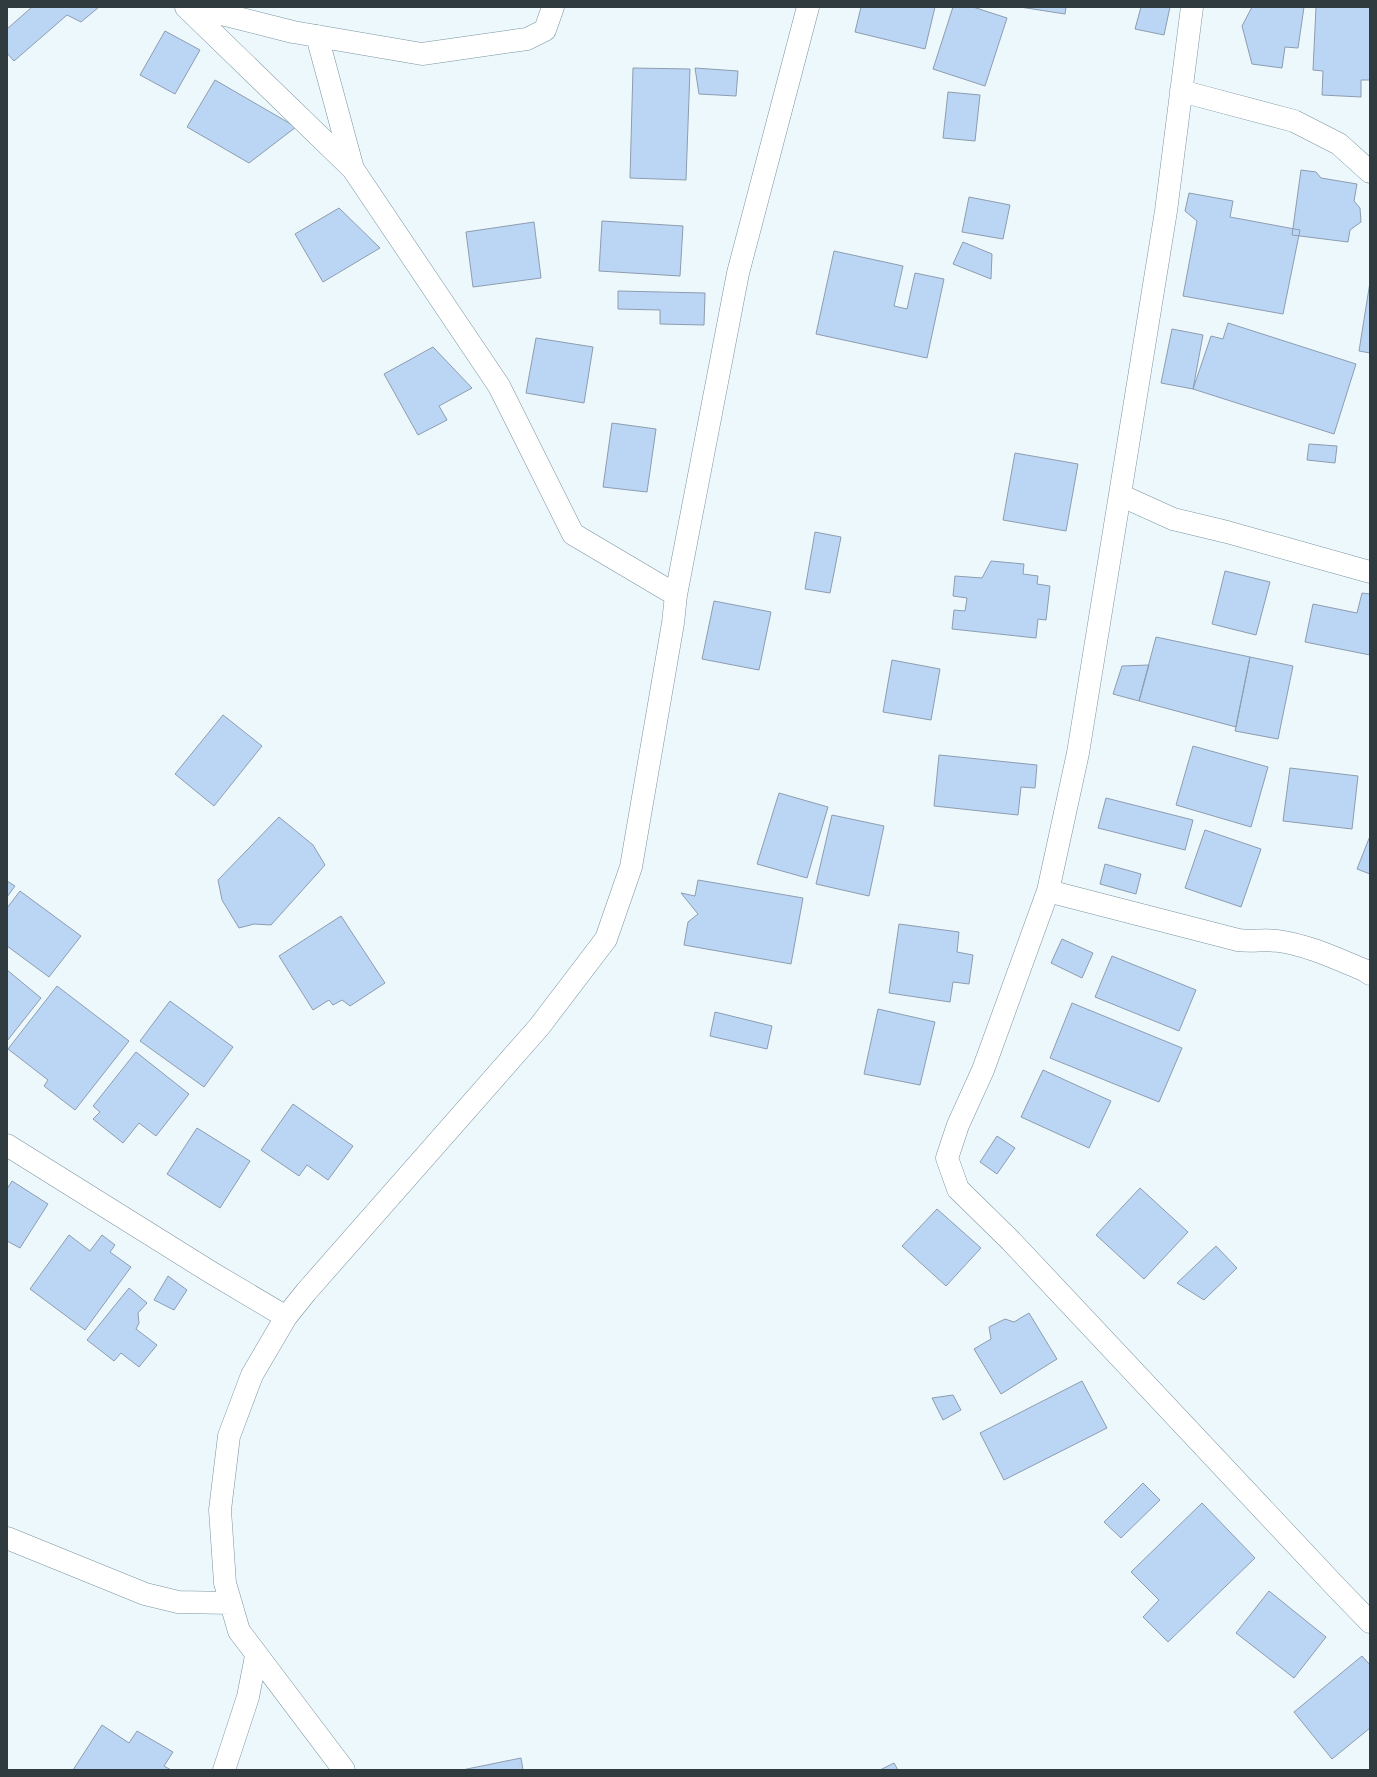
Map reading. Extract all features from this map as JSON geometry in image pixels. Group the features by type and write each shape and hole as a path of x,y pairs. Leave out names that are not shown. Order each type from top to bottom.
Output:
{"street":[{"path":"186,7 353,169 499,386 573,534 676,595"},
{"path":"194,7 293,32 422,54 527,39 545,30 553,7"},
{"path":"344,1770 256,1656 239,1631 225,1583 220,1510 229,1436 252,1375 286,1317 306,1292 539,1027 606,939 630,867 673,623 676,595 738,273 808,7"},
{"path":"1192,7 1166,211 1078,753 1048,890 983,1070 958,1125 947,1158 958,1189 1011,1241 1336,1588 1370,1622"},
{"path":"317,36 353,169"},
{"path":"1181,91 1294,121 1339,144 1370,172"},
{"path":"1120,495 1173,519 1227,532 1370,572"},
{"path":"1048,890 1238,940 1279,941 1319,951 1370,974"},
{"path":"7,1145 212,1273 286,1317"},
{"path":"7,1538 145,1594 178,1602 231,1603"},
{"path":"224,1770 248,1697 256,1656"}],"building":[{"path":"32,7 99,7 81,22 67,15 14,61 7,53 7,29"},
{"path":"861,7 935,7 925,49 855,32"},
{"path":"953,7 973,7 1007,18 985,86 933,69"},
{"path":"1020,7 1066,7 1065,14"},
{"path":"1141,7 1170,7 1164,35 1135,29"},
{"path":"1252,7 1304,7 1298,48 1285,47 1282,68 1252,64 1242,26"},
{"path":"1316,7 1370,7 1370,80 1361,80 1361,97 1322,95 1323,71 1313,70"},
{"path":"165,31 200,50 175,94 140,75"},
{"path":"633,68 690,69 686,180 630,178"},
{"path":"695,68 738,71 736,96 699,94"},
{"path":"215,80 296,127 249,163 187,127"},
{"path":"948,92 980,95 975,141 943,138"},
{"path":"1301,170 1316,172 1321,178 1357,184 1354,201 1360,208 1361,222 1350,230 1348,242 1292,235"},
{"path":"1189,193 1233,201 1230,217 1300,230 1283,314 1183,296 1197,221 1185,211"},
{"path":"969,197 1010,205 1003,239 962,232"},
{"path":"339,208 380,248 323,282 295,234"},
{"path":"602,221 683,226 680,276 599,271"},
{"path":"534,222 541,278 473,287 466,232"},
{"path":"963,242 992,254 991,279 953,264"},
{"path":"834,251 903,266 894,306 907,309 915,273 944,279 927,358 816,334"},
{"path":"1370,282 1370,353 1359,351"},
{"path":"618,291 705,293 704,325 660,324 660,310 618,309"},
{"path":"1228,323 1356,364 1334,434 1193,389 1211,336 1223,339"},
{"path":"1172,329 1203,335 1193,389 1161,383"},
{"path":"536,338 593,347 584,403 526,393"},
{"path":"433,347 472,388 439,406 447,420 418,435 384,374"},
{"path":"612,423 656,429 647,492 603,487"},
{"path":"1309,444 1337,446 1335,463 1307,460"},
{"path":"1015,453 1078,464 1066,531 1003,520"},
{"path":"815,532 841,537 830,593 805,589"},
{"path":"991,561 1024,564 1023,574 1038,576 1037,584 1050,586 1046,620 1038,619 1036,638 952,629 954,610 965,611 967,598 953,596 955,576 982,578"},
{"path":"1225,571 1270,582 1256,635 1212,624"},
{"path":"1362,593 1370,594 1370,655 1305,642 1313,604 1357,613"},
{"path":"714,601 771,612 759,670 702,659"},
{"path":"1156,637 1250,657 1236,727 1139,701"},
{"path":"1250,657 1293,666 1278,739 1235,731"},
{"path":"892,660 940,669 931,720 883,712"},
{"path":"1149,665 1139,701 1113,694 1122,666"},
{"path":"223,715 262,746 214,806 175,774"},
{"path":"1193,746 1268,767 1251,827 1176,805"},
{"path":"939,755 1037,765 1035,788 1021,787 1018,815 934,806"},
{"path":"1290,768 1358,776 1352,829 1283,821"},
{"path":"779,793 828,807 807,878 757,864"},
{"path":"1106,798 1193,820 1185,850 1098,828"},
{"path":"832,815 884,826 869,896 816,884"},
{"path":"279,817 313,845 325,865 271,925 254,924 239,928 222,900 218,880"},
{"path":"1205,830 1261,849 1241,907 1185,888"},
{"path":"1370,836 1370,874 1357,869"},
{"path":"1105,864 1141,874 1136,894 1100,884"},
{"path":"698,880 803,898 791,964 684,945 688,922 698,914 681,893 695,896"},
{"path":"7,881 15,886 7,897"},
{"path":"20,891 81,936 49,977 7,946 7,908"},
{"path":"341,916 385,983 350,1006 342,1000 333,1005 329,1000 313,1010 279,956"},
{"path":"899,924 959,932 957,952 973,955 969,984 953,982 950,1002 889,993"},
{"path":"1062,939 1093,953 1082,978 1051,963"},
{"path":"1112,956 1196,990 1179,1031 1095,997"},
{"path":"7,970 41,998 7,1041"},
{"path":"57,986 129,1041 75,1110 44,1086 48,1080 8,1049"},
{"path":"170,1001 233,1047 204,1087 140,1041"},
{"path":"1072,1003 1182,1048 1159,1102 1050,1058"},
{"path":"878,1009 935,1022 920,1085 864,1074"},
{"path":"715,1012 772,1026 767,1049 710,1036"},
{"path":"136,1052 189,1094 156,1136 139,1123 123,1143 93,1119 100,1112 93,1106"},
{"path":"1043,1070 1111,1101 1089,1148 1021,1117"},
{"path":"293,1104 353,1146 328,1180 307,1165 299,1176 261,1150"},
{"path":"197,1128 250,1161 220,1208 167,1174"},
{"path":"997,1136 1015,1148 997,1174 980,1162"},
{"path":"12,1181 48,1204 20,1248 7,1241 7,1189"},
{"path":"1140,1188 1188,1232 1144,1279 1096,1235"},
{"path":"937,1209 981,1248 946,1286 902,1246"},
{"path":"69,1235 90,1251 102,1235 115,1245 110,1252 131,1267 85,1330 30,1289"},
{"path":"1216,1246 1237,1268 1204,1300 1177,1283"},
{"path":"168,1276 187,1290 174,1310 154,1300"},
{"path":"129,1288 147,1303 138,1313 139,1323 136,1329 157,1345 139,1367 121,1353 114,1361 87,1340"},
{"path":"1029,1313 1057,1359 1001,1394 974,1349 991,1339 989,1327 1005,1319 1014,1322"},
{"path":"1082,1381 1107,1428 1004,1480 980,1433"},
{"path":"953,1395 961,1410 943,1420 932,1398"},
{"path":"1143,1483 1160,1500 1121,1538 1104,1522"},
{"path":"1202,1503 1255,1558 1168,1642 1143,1617 1159,1600 1131,1572"},
{"path":"1269,1591 1326,1637 1294,1678 1236,1633"},
{"path":"1362,1656 1370,1665 1370,1728 1332,1759 1294,1712"},
{"path":"102,1725 129,1743 137,1731 173,1752 164,1766 171,1770 73,1770"},
{"path":"521,1758 523,1770 462,1770"},
{"path":"894,1763 898,1770 880,1770"}]}
